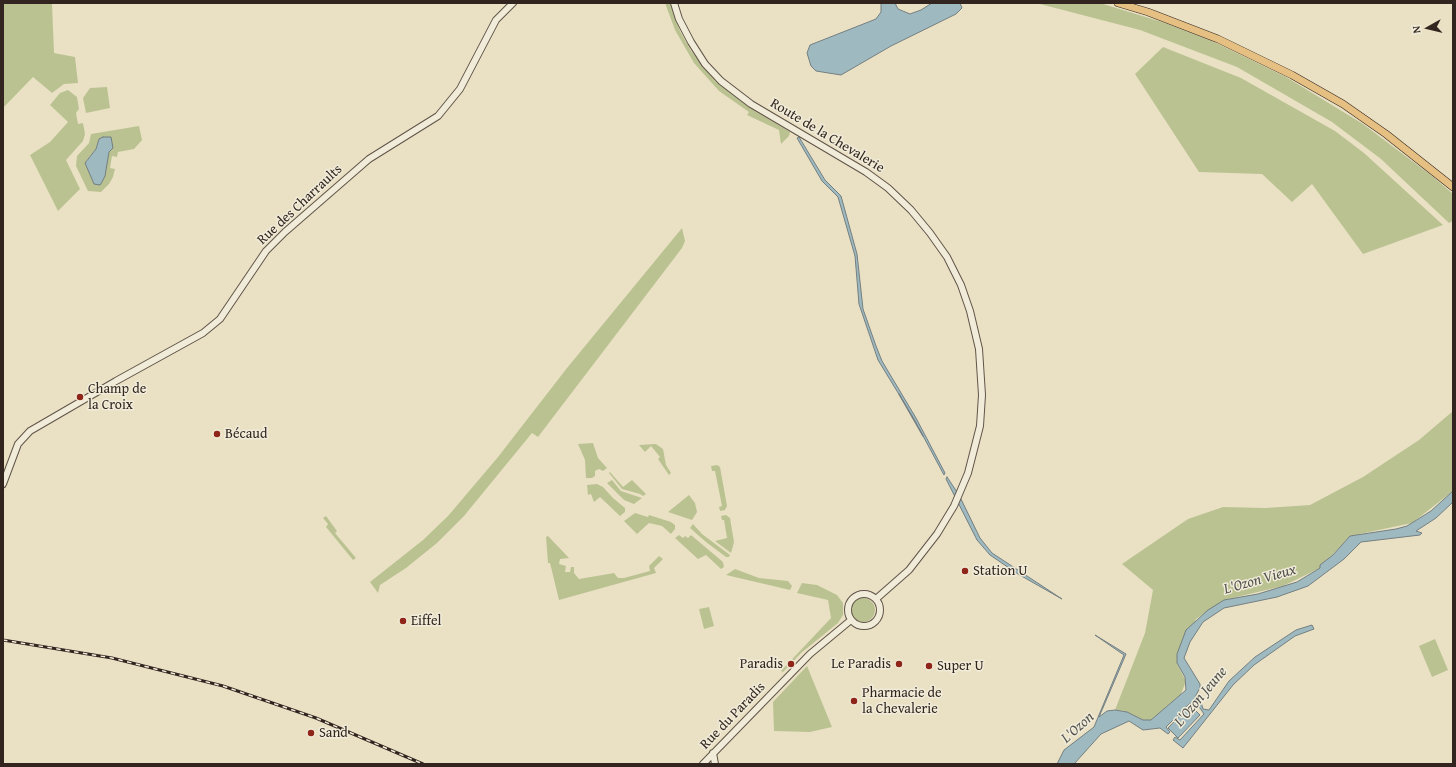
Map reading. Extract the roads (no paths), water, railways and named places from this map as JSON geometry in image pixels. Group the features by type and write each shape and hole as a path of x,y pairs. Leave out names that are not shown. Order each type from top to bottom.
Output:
{"main road":[{"path":"1118,3 1148,12 1206,34 1292,75 1343,104 1386,134 1453,187"}],"street":[{"name":"Rue des Charraults","path":"3,484 18,444 30,431 203,333 220,318 266,251 285,232 363,164 438,116 460,89 496,20 513,3"},
{"name":"Route de la Chevalerie","path":"674,3 684,30 698,54 721,81 751,104 866,172 900,199 930,232 954,271 966,298 974,324 981,364 981,412 973,457 958,498 937,534 918,560 876,599"},
{"path":"864,594 869,594 876,599 880,608 877,620 866,626 860,626 851,620 848,607 853,598 864,594"},
{"name":"Rue du Paradis","path":"703,764 810,654 851,620"},
{"path":"713,753 715,764"}],"water":[{"path":"881,3 895,3 898,9 910,14 921,10 932,3 960,3 962,8 956,14 891,46 841,75 816,71 811,66 807,53 810,45 876,19 881,12"},
{"path":"103,137 111,137 113,148 109,152 105,176 100,185 94,184 85,163 96,149 99,139"},
{"path":"799,137 825,180 841,196 857,254 863,309 876,346 882,361 916,418 945,473 944,475 914,419 878,360 859,304 855,256 838,197 822,181 797,138"},
{"path":"947,477 959,495 980,538 992,553 1062,599 1018,574 990,555 977,540 946,479"},
{"path":"1453,491 1453,502 1436,518 1416,531 1422,533 1420,535 1361,542 1344,559 1308,586 1277,597 1224,608 1203,622 1190,642 1184,658 1200,684 1200,688 1195,697 1201,702 1203,709 1209,710 1229,681 1255,657 1296,630 1312,625 1314,629 1295,636 1254,665 1233,685 1183,748 1173,740 1175,737 1180,740 1204,714 1200,708 1190,703 1166,727 1170,732 1168,734 1160,728 1143,730 1129,721 1101,734 1074,764 1057,764 1064,750 1094,727 1124,655 1095,635 1126,654 1099,717 1107,711 1115,710 1127,712 1143,720 1151,720 1186,690 1185,677 1177,663 1177,654 1186,630 1208,610 1224,600 1258,594 1297,582 1320,568 1320,565 1333,555 1350,536 1407,526 1431,511"},
{"path":"1190,705 1200,715 1178,738 1168,728"}],"waterway":[{"path":"899,394 923,436"}],"railway":[{"path":"3,640 112,658 223,686 316,718 423,764"}],"place":[{"name":"Champ de la Croix","path":"80,397"},
{"name":"Bécaud","path":"217,434"},
{"name":"Station U","path":"965,571"},
{"name":"Eiffel","path":"403,621"},
{"name":"Paradis","path":"791,664"},
{"name":"Le Paradis","path":"899,664"},
{"name":"Super U","path":"929,666"},
{"name":"Pharmacie de la Chevalerie","path":"854,701"},
{"name":"Sand","path":"311,733"}],"water label":[{"name":"L'Ozon Vieux","path":"1260,580"},
{"name":"L'Ozon Jeune","path":"1201,697"},
{"name":"L'Ozon","path":"1078,728"}]}
